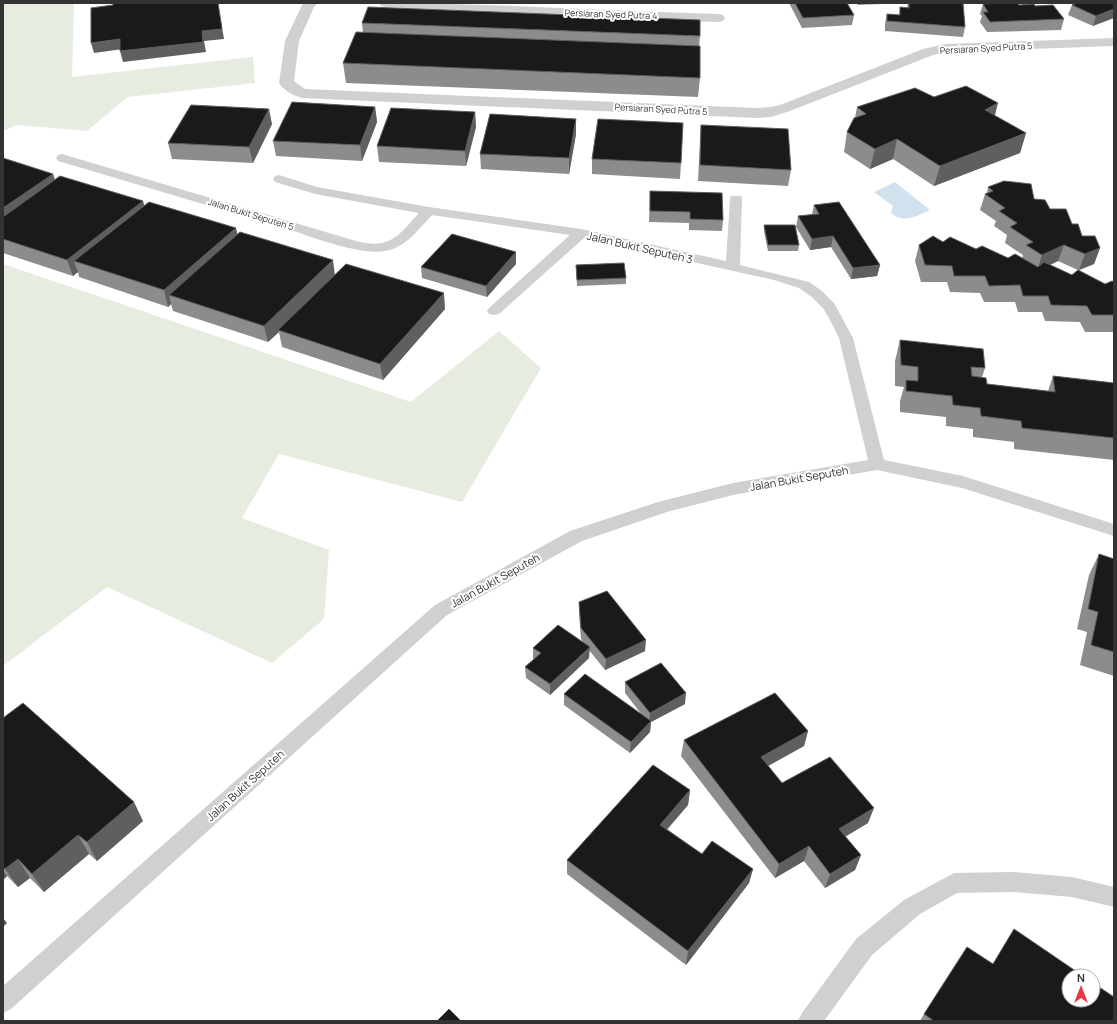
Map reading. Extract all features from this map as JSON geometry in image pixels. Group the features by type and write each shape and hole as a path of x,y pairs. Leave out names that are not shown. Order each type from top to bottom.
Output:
{"street":[{"name":"Persiaran Syed Putra 5","path":"311,3 308,5 292,41 286,84 302,92 709,112 771,112 928,52 945,48 1114,42"},
{"name":"Persiaran Syed Putra 4","path":"386,3 609,9 718,18"}],"lane":[{"name":"Jalan Bukit Seputeh 5","path":"62,158 368,247 381,248 392,245 429,211"},
{"name":"Jalan Bukit Seputeh 3","path":"280,179 315,190 429,211 581,234 777,277 804,285 817,294 829,306 846,338 877,464"},
{"path":"733,267 736,199"},
{"path":"494,311 581,234"},
{"name":"Jalan Bukit Seputeh","path":"3,1001 441,610 576,536 664,506 733,489 877,464 963,482 1114,530"},
{"path":"810,1021 864,947 912,908 954,884 1012,882 1072,887 1114,896"}],"shaded area":[{"path":"3,3 74,3 72,77 253,57 255,83 128,97 87,131 17,125 3,131"},
{"path":"3,264 411,402 499,331 541,368 462,502 279,454 242,518 329,550 324,619 272,663 107,587 3,666"}],"water":[{"path":"895,182 930,210 910,218 900,218 891,213 893,206 874,192"}],"building":[{"path":"113,3 218,3 222,29 202,31 203,42 120,51 120,39 91,43 91,8 113,5"},
{"path":"795,3 847,3 854,15 803,18"},
{"path":"909,3 963,3 965,27 887,21 887,14 900,15 900,7 909,8"},
{"path":"1017,3 1019,5 1034,4 1035,6 1053,5 1064,19 990,22 983,12 988,12 983,4"},
{"path":"1077,3 1114,3 1114,9 1096,16 1072,5"},
{"path":"368,7 700,20 700,36 362,23"},
{"path":"356,32 700,46 700,78 343,63"},
{"path":"966,86 998,103 985,110 1026,133 940,166 897,139 875,149 847,132 854,118 866,114 857,107 915,88 934,97"},
{"path":"292,102 375,107 360,145 273,141"},
{"path":"191,105 269,109 249,147 168,143"},
{"path":"391,108 475,112 465,151 377,146"},
{"path":"490,114 576,119 569,158 480,154"},
{"path":"598,119 683,123 681,163 592,159"},
{"path":"701,125 788,129 791,170 700,165"},
{"path":"3,158 53,174 3,208"},
{"path":"60,176 143,201 67,260 3,239 3,217"},
{"path":"1004,181 1031,184 1034,199 1045,200 1050,209 1066,209 1072,224 1078,224 1082,236 1095,236 1100,248 1085,254 1064,245 1042,255 1026,245 1033,242 1010,227 1017,223 999,211 1005,208 985,194 993,191 988,187"},
{"path":"650,191 722,193 723,220 690,219 690,212 650,211"},
{"path":"149,202 236,228 164,290 74,261"},
{"path":"839,202 880,265 853,268 833,236 812,239 798,216 819,214 814,205"},
{"path":"764,225 795,225 799,245 768,245"},
{"path":"240,232 333,260 264,326 169,295"},
{"path":"452,234 516,252 486,286 421,267"},
{"path":"933,236 943,242 950,237 976,249 982,246 1008,258 1015,254 1038,267 1044,262 1072,275 1078,270 1105,284 1112,281 1114,282 1114,315 1092,315 1087,306 1051,305 1048,296 1023,296 1020,285 989,286 985,276 954,276 952,266 925,265 919,245"},
{"path":"624,263 626,278 577,280 576,265"},
{"path":"346,264 444,293 380,364 278,330"},
{"path":"900,340 983,349 985,368 971,367 972,376 986,378 987,384 1055,392 1053,376 1114,383 1114,438 1022,428 1021,421 981,416 980,408 953,405 952,396 906,391 906,380 918,381 918,367 901,365"},
{"path":"1099,554 1114,559 1114,652 1091,645 1098,612 1088,609"},
{"path":"607,591 646,640 606,659 581,628 579,602"},
{"path":"558,625 590,647 550,684 525,667 541,653 533,648"},
{"path":"661,663 686,693 650,713 625,682"},
{"path":"585,674 651,721 631,742 564,694"},
{"path":"775,693 808,731 761,757 782,783 830,757 874,808 839,829 861,855 830,874 809,846 779,864 684,740"},
{"path":"23,703 134,802 87,842 78,835 32,874 18,859 5,869 3,867 3,718"},
{"path":"653,765 690,790 660,825 702,854 712,841 753,869 688,951 567,860"},
{"path":"1014,929 1071,968 1061,968 1061,1008 1101,1008 1101,988 1114,997 1114,1021 934,1021 924,1014 967,947 993,964"},
{"path":"449,1009 461,1021 437,1021"}]}
